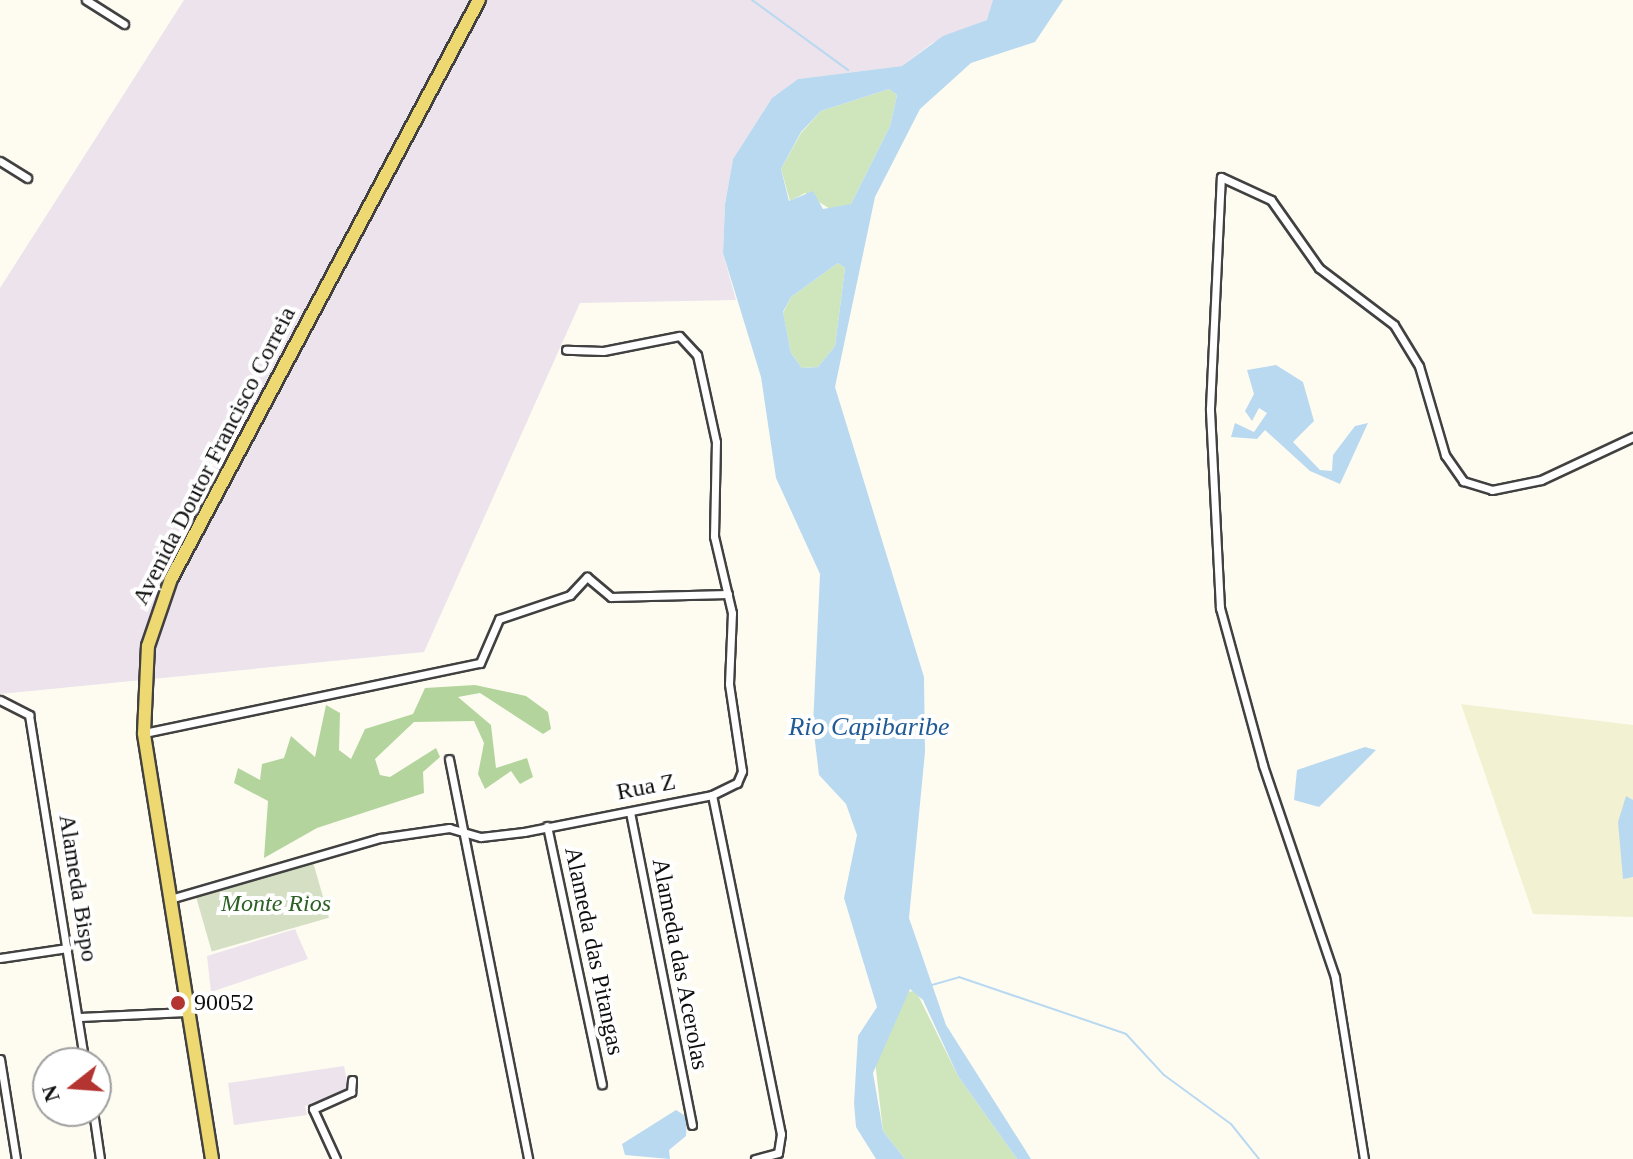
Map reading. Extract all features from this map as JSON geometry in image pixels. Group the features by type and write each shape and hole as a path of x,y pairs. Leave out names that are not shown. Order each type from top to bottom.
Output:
{"main road":[{"name":"Avenida Doutor Francisco Correia","path":"212,1159 144,733 148,646 171,579 479,0"}],"street":[{"path":"86,0 124,24"},
{"path":"0,161 27,178"},
{"path":"1364,1159 1335,977 1263,765 1220,608 1210,408 1221,177 1271,200 1319,268 1394,325 1419,366 1445,455 1463,481 1492,490 1541,480 1633,437"},
{"path":"144,733 480,663 499,619 570,595 587,577 611,597 728,594 713,524 716,442 692,344 679,336 566,350"},
{"name":"Rua Z","path":"170,899 380,838 462,830 481,837 630,812 729,789 742,771 729,684 728,594"},
{"name":"Alameda Bispo","path":"0,700 23,706 30,719 83,1047"},
{"path":"449,759 528,1159"},
{"path":"712,795 781,1134 778,1153 755,1159"},
{"name":"Alameda das Acerolas","path":"630,812 692,1125"},
{"name":"Alameda das Pitangas","path":"547,826 602,1084"},
{"path":"0,958 67,948"},
{"path":"78,1017 188,1012"},
{"path":"0,1059 16,1159"},
{"path":"336,1159 313,1109 351,1092 352,1080"},
{"path":"95,1127 100,1159"}],"shaded area":[{"path":"184,0 993,0 994,7 987,20 932,43 902,66 798,79 772,98 733,159 725,204 723,253 736,300 580,303 424,652 0,694 0,288"},
{"path":"295,929 308,959 211,992 207,956"},
{"path":"344,1066 349,1093 305,1106 307,1115 234,1125 228,1083"}],"green space":[{"path":"889,89 897,95 890,126 851,204 833,211 805,193 790,201 781,169 801,133 821,111"},
{"path":"838,263 845,268 835,346 818,367 802,368 791,353 783,313 791,297"},
{"path":"475,685 526,696 548,712 551,729 543,734 480,693 458,697 491,725 496,768 527,758 533,777 520,784 511,771 485,789 478,774 484,743 474,721 414,722 375,759 380,775 390,777 436,748 440,757 423,772 424,793 317,828 264,858 268,801 234,783 238,768 260,780 262,764 284,758 291,736 315,757 326,705 340,713 339,750 351,759 365,729 413,714 425,688"},
{"path":"1461,704 1633,725 1633,917 1533,914"},
{"name":"Monte Rios","path":"313,862 329,918 212,951 196,896"},
{"path":"916,991 958,1076 1017,1159 905,1159 883,1131 875,1061 904,992"}],"water":[{"name":"Rio Capibaribe","path":"993,0 1063,0 1035,42 971,63 920,109 875,197 835,387 924,677 925,752 909,918 946,1025 1031,1159 1017,1159 958,1076 923,1000 910,989 873,1073 883,1131 905,1159 876,1159 856,1127 854,1103 858,1036 877,1007 844,898 857,835 846,804 819,775 813,725 820,574 776,478 761,377 723,253 725,204 733,159 772,98 798,79 902,66 943,36 987,20","holes":["889,89 897,95 890,126 851,204 823,209 813,191 789,201 781,169 801,132 821,111","838,263 845,268 835,346 818,367 802,368 791,353 783,312 791,297"]},
{"path":"1276,365 1303,382 1314,421 1293,442 1320,470 1332,471 1333,455 1355,426 1368,423 1340,484 1310,471 1265,430 1257,439 1231,437 1235,423 1254,432 1267,413 1259,408 1252,421 1245,411 1254,394 1247,370"},
{"path":"1365,747 1376,750 1319,807 1294,800 1297,770"},
{"path":"1626,796 1633,800 1633,877 1623,879 1618,822"},
{"path":"676,1110 687,1117 686,1136 669,1150 670,1159 625,1155 622,1144"}],"waterway":[{"path":"752,0 848,70"},
{"path":"925,987 959,977 1126,1034 1164,1075 1231,1124 1259,1159"}],"place":[{"name":"90052","path":"178,1003"}]}
